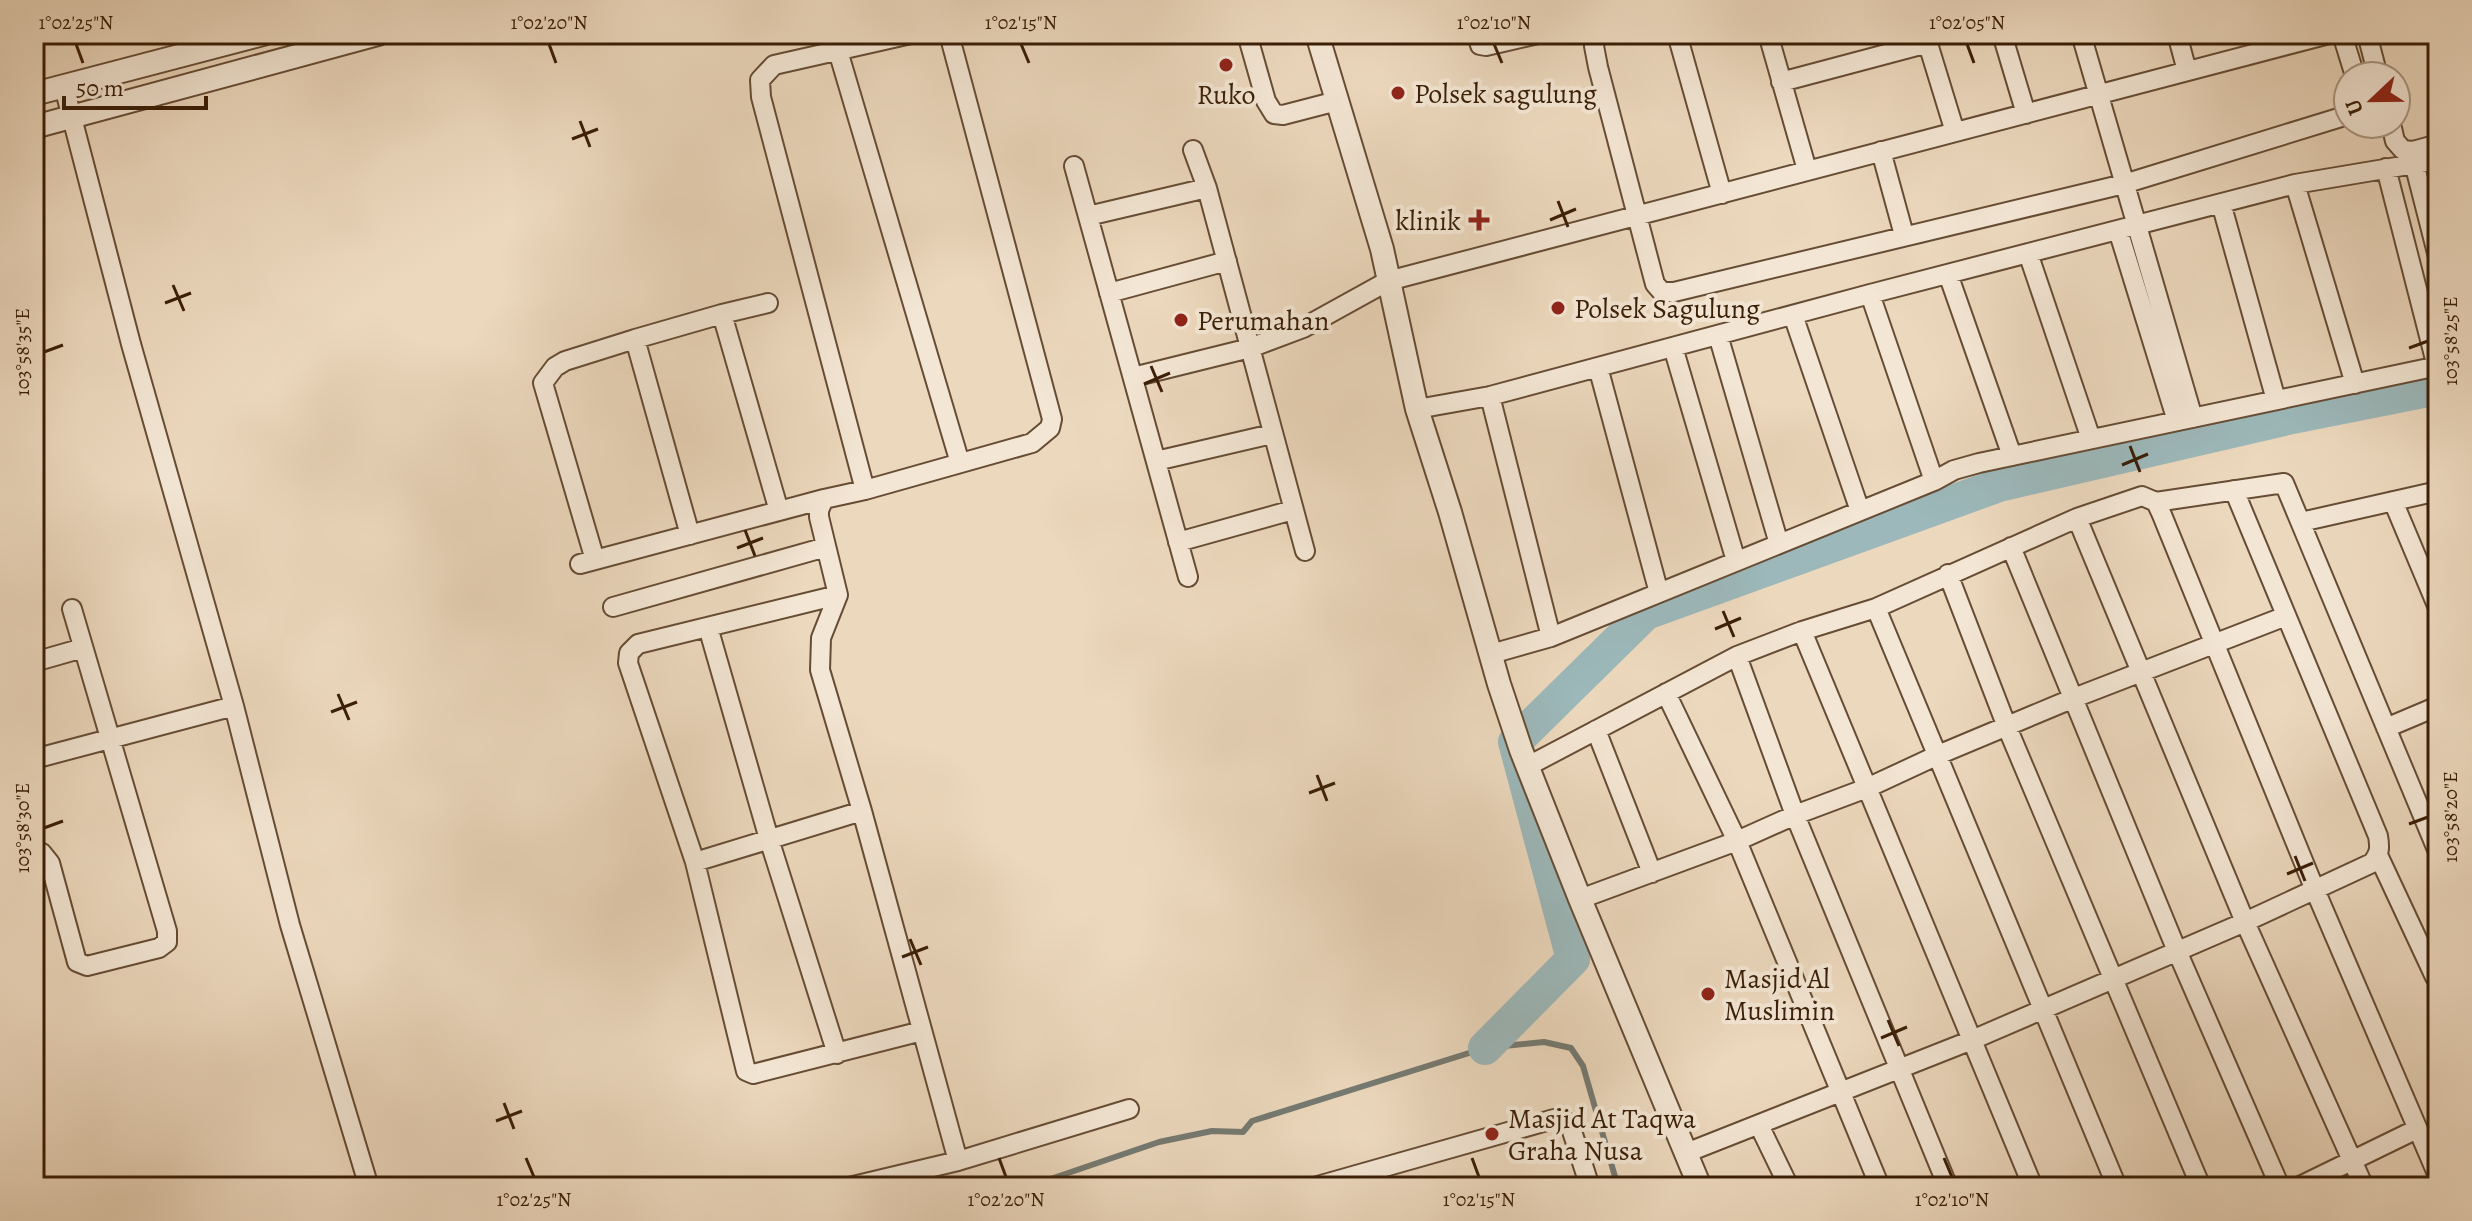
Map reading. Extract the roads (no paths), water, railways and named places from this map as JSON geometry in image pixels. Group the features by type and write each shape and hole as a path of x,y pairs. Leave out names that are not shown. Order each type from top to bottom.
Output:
{"street":[{"path":"34,94 263,34"},
{"path":"34,127 378,34"},
{"path":"865,490 761,97 760,80 774,65 836,43 911,34"},
{"path":"768,303 565,361 555,367 543,383 587,562 1032,443 1050,428 1052,419 949,34"},
{"path":"1247,34 1266,101 1274,114 1283,115 1337,101"},
{"path":"1317,34 1382,249 1417,409 1499,684 1580,899 1700,1187"},
{"path":"1477,34 1480,45 1486,46 1538,34"},
{"path":"1597,34 1594,46 1598,67 1655,284 1662,292 1674,292 2124,184 2332,120"},
{"path":"1677,34 1722,194"},
{"path":"1768,34 1807,170"},
{"path":"2002,34 2026,114"},
{"path":"2081,34 2137,225 2185,420"},
{"path":"2177,34 2187,71"},
{"path":"2252,34 2257,53"},
{"path":"1133,377 1250,348 1303,328 1388,281 2329,34"},
{"path":"2342,34 2350,60"},
{"path":"2367,34 2374,60"},
{"path":"1781,82 1927,38 1955,132"},
{"path":"836,43 960,463"},
{"path":"64,87 131,344 234,706 290,925 369,1187"},
{"path":"2395,140 2403,150 2413,151 2438,144"},
{"path":"1193,150 1207,188 1305,551"},
{"path":"1881,151 1904,235"},
{"path":"1417,409 1490,396 2295,184 2438,160"},
{"path":"2414,163 2438,257"},
{"path":"1074,166 1188,577"},
{"path":"1491,654 1551,637 1934,481 1954,470 2438,366 2386,168"},
{"path":"2295,184 2355,384"},
{"path":"1088,216 1207,188"},
{"path":"2221,203 2276,400"},
{"path":"2118,230 2185,420"},
{"path":"2028,253 2091,439"},
{"path":"1109,293 1227,261"},
{"path":"1948,274 2012,456"},
{"path":"1870,294 1934,481"},
{"path":"722,314 779,511"},
{"path":"1793,315 1860,511"},
{"path":"1718,335 1779,544"},
{"path":"635,339 690,535"},
{"path":"1673,347 1736,561"},
{"path":"1598,367 1659,593"},
{"path":"1490,396 1551,637"},
{"path":"1156,461 1272,434"},
{"path":"1525,758 1596,730 1737,656 1802,631 1876,608 2077,518 2142,496 2156,502 2284,483 2438,852"},
{"path":"2234,490 2378,836 2378,855 2435,977"},
{"path":"2301,522 2438,491"},
{"path":"824,499 819,517 838,595 821,638 820,670 958,1161"},
{"path":"2393,501 2438,608"},
{"path":"2156,502 2315,890 2438,1176"},
{"path":"1178,542 1293,510"},
{"path":"2077,518 2245,922 2364,1187"},
{"path":"613,607 826,547"},
{"path":"2011,547 2177,951 2280,1187"},
{"path":"1948,574 2007,727 2201,1187"},
{"path":"838,595 638,644 628,657 634,684 695,862 746,1071 753,1074 922,1031"},
{"path":"1876,608 2117,1187"},
{"path":"34,849 50,863 77,962 87,966 159,948 167,942 167,931 72,609"},
{"path":"1580,899 1737,841 2074,698 2286,616"},
{"path":"708,627 769,839 837,1054"},
{"path":"1802,631 2033,1187"},
{"path":"34,662 83,648"},
{"path":"1737,656 1795,815 1948,1187"},
{"path":"1666,693 1737,841 1880,1187"},
{"path":"34,759 234,706"},
{"path":"2386,728 2438,706"},
{"path":"1596,730 1652,873"},
{"path":"695,862 862,811"},
{"path":"1686,1153 1972,1040 2245,922 2372,863 2378,855"},
{"path":"849,1187 958,1161 1129,1109"},
{"path":"1314,1187 1554,1119 1570,1125 1590,1187"},
{"path":"1759,1125 1789,1187"},
{"path":"2298,1187 2417,1129"}],"waterway":[{"path":"1485,1048 1573,959 1515,742 1646,613 1999,485 2292,417 2438,388"},
{"path":"1027,1187 1159,1142 1212,1131 1243,1132 1252,1121 1485,1048 1544,1042 1571,1048 1583,1066 1618,1187"}],"place":[{"name":"Ruko","path":"1226,65"},
{"name":"Polsek sagulung","path":"1398,93"},
{"name":"klinik","path":"1479,220"},
{"name":"Polsek Sagulung","path":"1558,308"},
{"name":"Perumahan","path":"1181,320"},
{"name":"Masjid Al Muslimin","path":"1708,994"},
{"name":"Masjid At Taqwa Graha Nusa","path":"1492,1134"}]}
